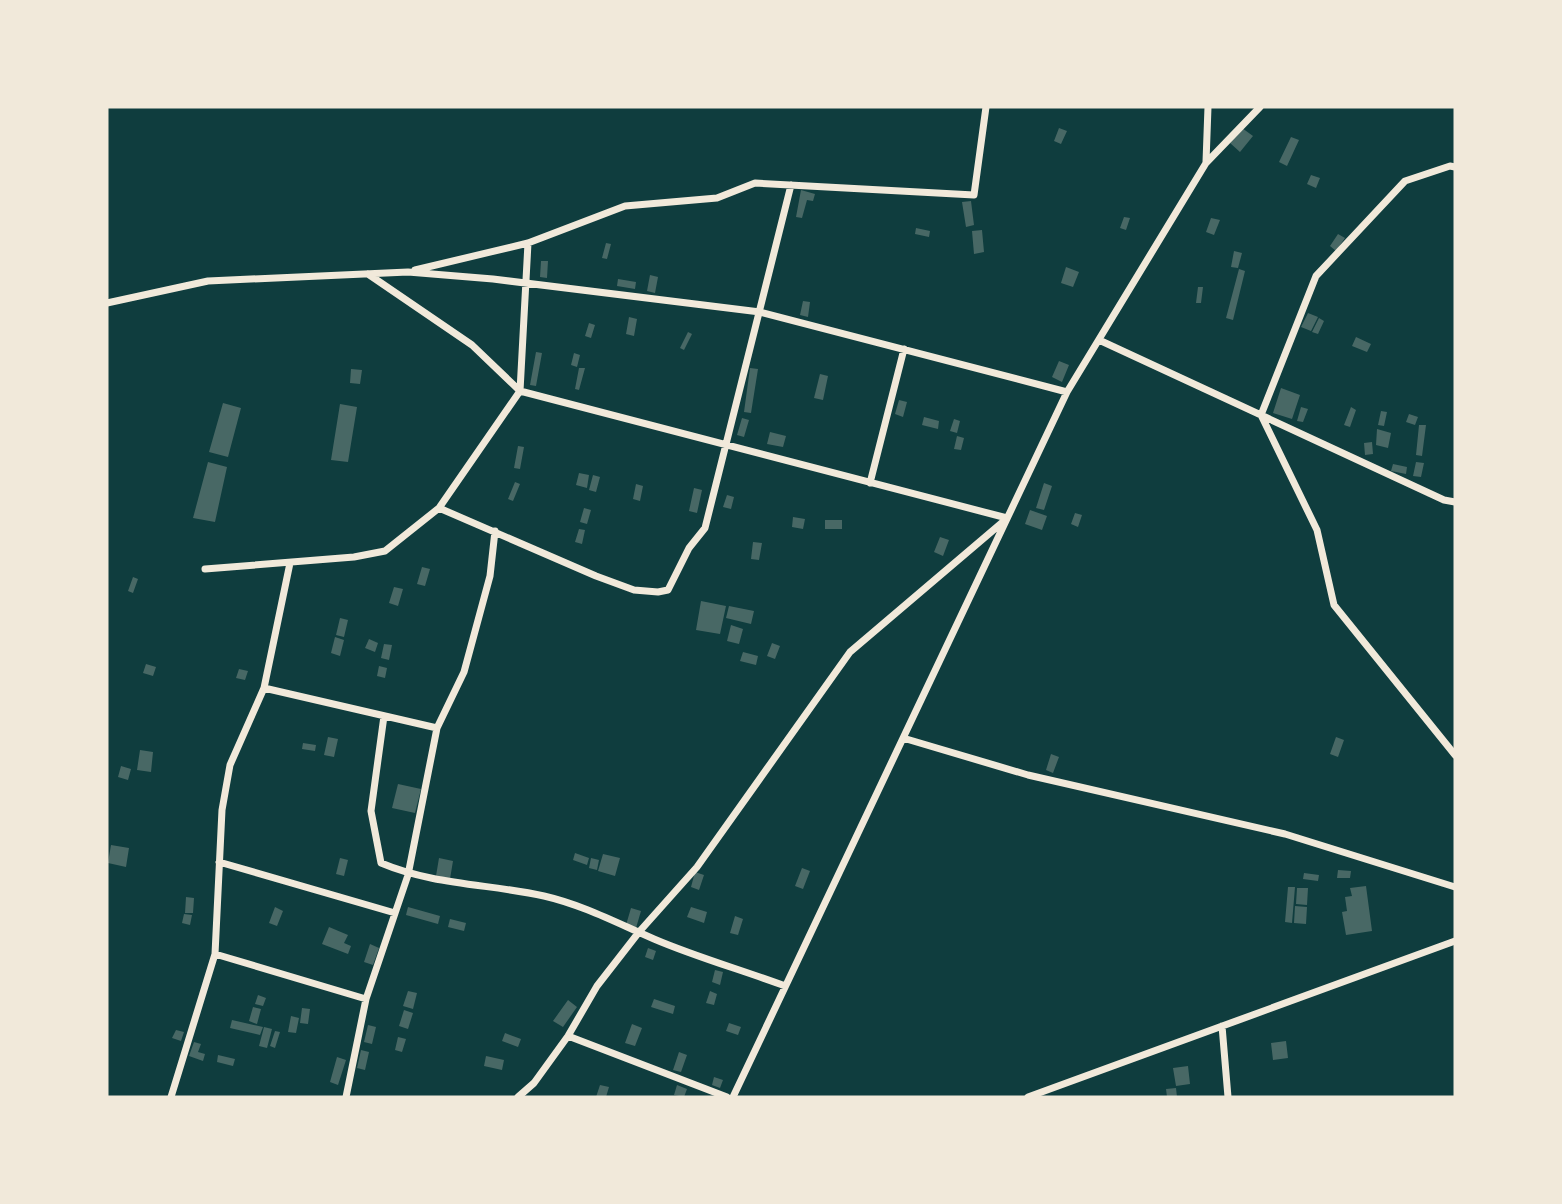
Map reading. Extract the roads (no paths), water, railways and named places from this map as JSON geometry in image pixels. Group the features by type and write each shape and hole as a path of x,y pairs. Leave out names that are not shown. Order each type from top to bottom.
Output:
{"street":[{"path":"408,272 528,243 625,206 717,198 755,183 974,195 986,107"},
{"path":"1206,163 1208,107"},
{"path":"568,1036 730,1097 1067,392 1206,163 1259,107"},
{"path":"1455,167 1450,166 1405,181 1316,276 1261,415 1317,530 1334,605 1455,755"},
{"path":"439,508 634,590 668,590 689,548 705,528 791,185"},
{"path":"205,569 354,557 385,551 439,508 520,391 528,243"},
{"path":"107,303 208,281 408,272 526,283 760,312 1067,392"},
{"path":"368,274 472,345 520,391 1007,518"},
{"path":"1099,340 1444,500 1455,502"},
{"path":"870,483 904,349"},
{"path":"519,1097 534,1083 568,1036 597,986 639,932 697,867 850,652 1007,518"},
{"path":"346,1097 366,999 408,875 437,728 464,671 491,576 495,531"},
{"path":"171,1097 215,954 222,810 230,765 264,688 290,563"},
{"path":"264,688 437,728"},
{"path":"384,716 371,811 381,863 408,875 542,896 592,911 639,932 785,986"},
{"path":"903,738 1028,775 1285,834 1455,887"},
{"path":"219,862 395,913"},
{"path":"1028,1097 1455,941"},
{"path":"215,954 366,999"},
{"path":"1222,1026 1228,1097"}]}
